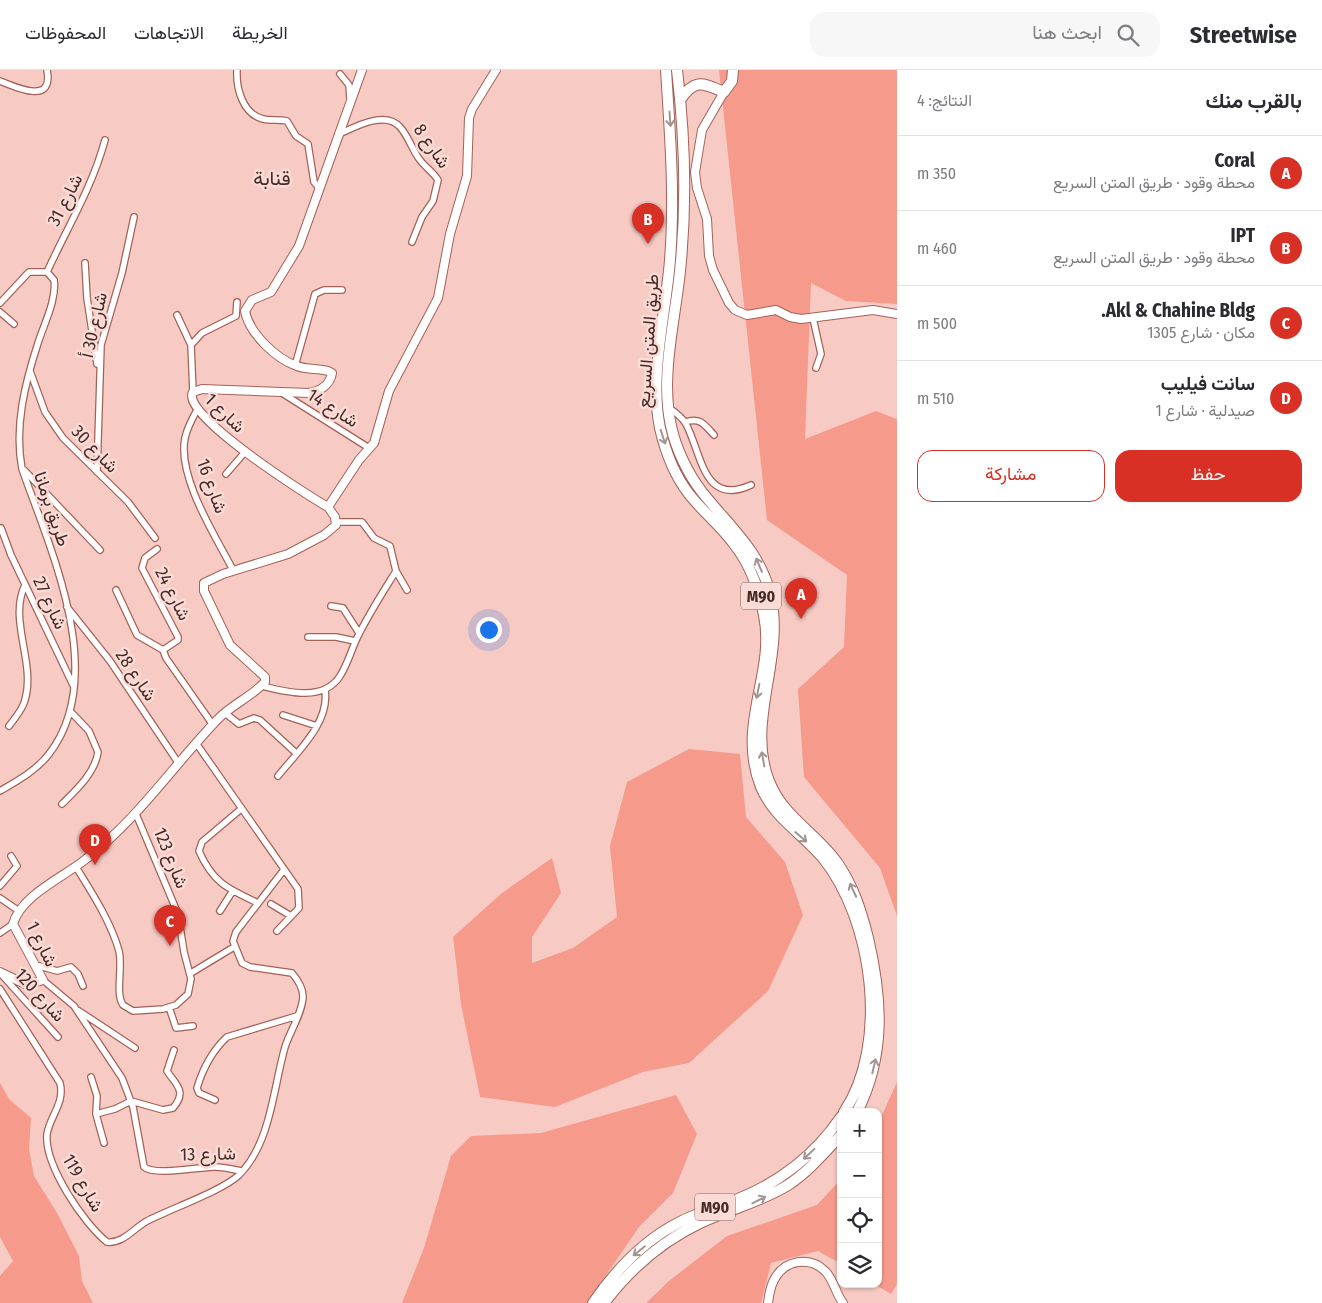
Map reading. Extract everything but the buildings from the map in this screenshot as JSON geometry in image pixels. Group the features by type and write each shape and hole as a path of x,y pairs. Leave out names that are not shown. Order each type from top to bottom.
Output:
{"highway":[{"name":"طريق المتن السريع","path":"666,70 673,200 670,260 662,322 657,393 660,427 670,458 681,482 689,494 735,544 751,570 760,595 766,621 765,644 751,743 755,769 762,789 783,821 822,856 834,873 858,928 867,968 872,1012 871,1032 862,1077 846,1108"},
{"name":"طريق المتن السريع","path":"677,70 684,145 681,255 668,378 669,408 675,440 688,469 700,490 726,518 755,556 770,592 773,642 760,738 769,781 786,812 817,840 835,860 851,885 862,913 876,975 880,1028 874,1069 859,1108"},
{"path":"680,100 689,88 695,84 708,85 724,92 732,81 733,70"},
{"name":"M90","path":"593,1303 621,1266 645,1246 676,1224 709,1209 739,1199 786,1173 818,1145 837,1122"},
{"name":"M90","path":"604,1303 615,1289 663,1244 701,1223 751,1204 788,1185 837,1139"}],"street":[{"path":"0,81 25,90 39,91 45,88 48,82 47,70"},
{"path":"237,70 238,87 247,109 265,119 287,121 296,136 308,144 314,182 320,189"},
{"name":"شارع 1","path":"336,522 335,517 328,508 245,452 197,410 191,401 193,392 202,389 300,394 318,391 327,384 332,376 328,370 295,366 278,355 248,323 245,311 252,300 271,292 280,281 299,246 362,70"},
{"path":"328,508 376,438 389,392 440,291 450,234 467,176 469,118 472,109 496,70"},
{"path":"340,74 349,86 350,104"},
{"path":"724,92 702,130 695,172 697,188 707,220 709,256 713,270 732,308 746,315 776,310 794,318 813,318 873,310 897,314"},
{"name":"شارع 8","path":"339,134 358,125 373,121 391,121 399,126 420,160 438,180 433,201 422,217 412,242"},
{"name":"شارع 31","path":"47,272 86,195 98,166 105,140"},
{"name":"شارع 30 أ","path":"97,472 101,345 122,274 134,217"},
{"path":"85,263 87,298 99,378"},
{"path":"0,303 26,274 35,271 47,272"},
{"name":"طريق برمانا","path":"0,791 18,780 48,756 70,712 75,688 74,646 66,605 22,469 20,434 24,396 55,286 54,280 47,272"},
{"path":"295,366 315,294 324,290 342,290"},
{"path":"191,345 202,333 236,316 237,302"},
{"path":"0,312 14,324"},
{"path":"176,315 191,345 193,392"},
{"path":"813,318 821,354 816,368"},
{"name":"شارع 30","path":"30,370 45,412 52,424 68,445 128,502 155,538"},
{"name":"شارع 14","path":"282,393 369,448"},
{"path":"669,408 685,422 704,468 713,483 729,491 751,485"},
{"name":"شارع 16","path":"197,410 184,439 186,467 198,501 233,570"},
{"path":"685,422 692,419 701,421 714,435"},
{"path":"226,474 245,452"},
{"path":"22,469 100,550"},
{"path":"396,570 355,641 340,677 325,690 289,693 262,686 265,682 265,677 230,645 204,591 204,583 212,577 288,554 331,531 336,522 362,522 374,538 390,546 396,570 407,590"},
{"name":"شارع 27","path":"1,528 25,585 75,688"},
{"name":"شارع 24","path":"157,549 145,558 142,568 178,637 178,640 163,650"},
{"path":"9,726 23,706 26,695 25,652 20,612 20,599 25,585"},
{"path":"116,590 137,635 163,650 166,658 213,725"},
{"name":"شارع 28","path":"66,605 110,661 179,764"},
{"path":"331,606 344,608 359,634"},
{"path":"308,637 336,637 355,641"},
{"name":"شارع 1","path":"0,972 27,985 43,980 13,924 19,911 34,895 76,867 136,814 213,725 225,713 262,686"},
{"path":"278,776 317,726 326,707 325,690"},
{"path":"62,804 83,782 94,766 98,752 89,731 70,712"},
{"path":"225,713 239,724 254,718 260,720 296,753"},
{"path":"283,715 317,726"},
{"path":"196,743 299,895 299,908 277,931"},
{"path":"241,809 199,846 199,851 208,869 219,882 232,892 258,903"},
{"name":"شارع 123","path":"136,814 178,914 184,952 191,974"},
{"path":"0,886 17,866 11,856"},
{"path":"76,867 115,939 122,965 119,995 122,1005 133,1011 170,1007 181,1002 188,994 191,974 234,947 236,932 283,871"},
{"path":"220,911 232,892"},
{"path":"0,898 19,911"},
{"path":"271,904 291,916"},
{"path":"0,933 13,924"},
{"name":"شارع 13","path":"43,980 74,1006 112,1060 131,1100 142,1162 148,1170 213,1167 241,1171 255,1153 263,1133 286,1046 302,1006 303,995 292,973 245,965 234,947"},
{"path":"36,965 57,971 71,967 78,974 83,986"},
{"name":"شارع 120","path":"0,972 58,1037"},
{"name":"شارع 119","path":"0,989 60,1083 61,1099 49,1128 48,1143 51,1161 71,1197 91,1227 107,1242 117,1242 144,1222 230,1182 241,1171"},
{"path":"74,1006 135,1048"},
{"path":"170,1007 176,1028 192,1026"},
{"path":"215,1100 199,1093 197,1088 213,1051 227,1037 297,1016"},
{"path":"96,1114 115,1109 131,1100 168,1110 175,1106 179,1088 167,1071 174,1050"},
{"path":"91,1077 97,1096 96,1114 104,1143"},
{"path":"768,1303 772,1284 781,1270 792,1263 806,1261 813,1263 826,1272 843,1303"}],"shaded area":[{"path":"719,70 897,70 897,304 846,301 811,283 805,439 876,411 897,419 897,916 880,868 804,777 798,689 844,647 847,575 767,520"},
{"path":"689,749 740,754 746,817 785,862 803,915 768,991 689,1063 643,1072 555,1107 480,1097 461,1004 453,937 502,893 552,858 561,893 532,937 532,963 573,948 617,917 610,846 627,782"},
{"path":"897,1082 897,1284 891,1294 881,1288 882,1115"},
{"path":"0,1083 9,1099 31,1118 29,1150 34,1176 57,1213 79,1256 82,1281 93,1303 0,1303 0,1276 13,1261 0,1237"},
{"path":"676,1095 697,1134 673,1193 639,1227 587,1303 402,1303 424,1248 451,1156 471,1136 541,1133"},
{"path":"837,1183 837,1262 818,1251 771,1263 761,1303 646,1303 669,1281 727,1236 817,1205"}],"place":[{"name":"IPT","path":"648,244"},
{"name":"Coral","path":"801,619"},
{"name":"سانت فيليب","path":"95,865"},
{"name":"Akl & Chahine Bldg.","path":"170,946"}],"district":[{"name":"قنابة","path":"272,178"}]}
